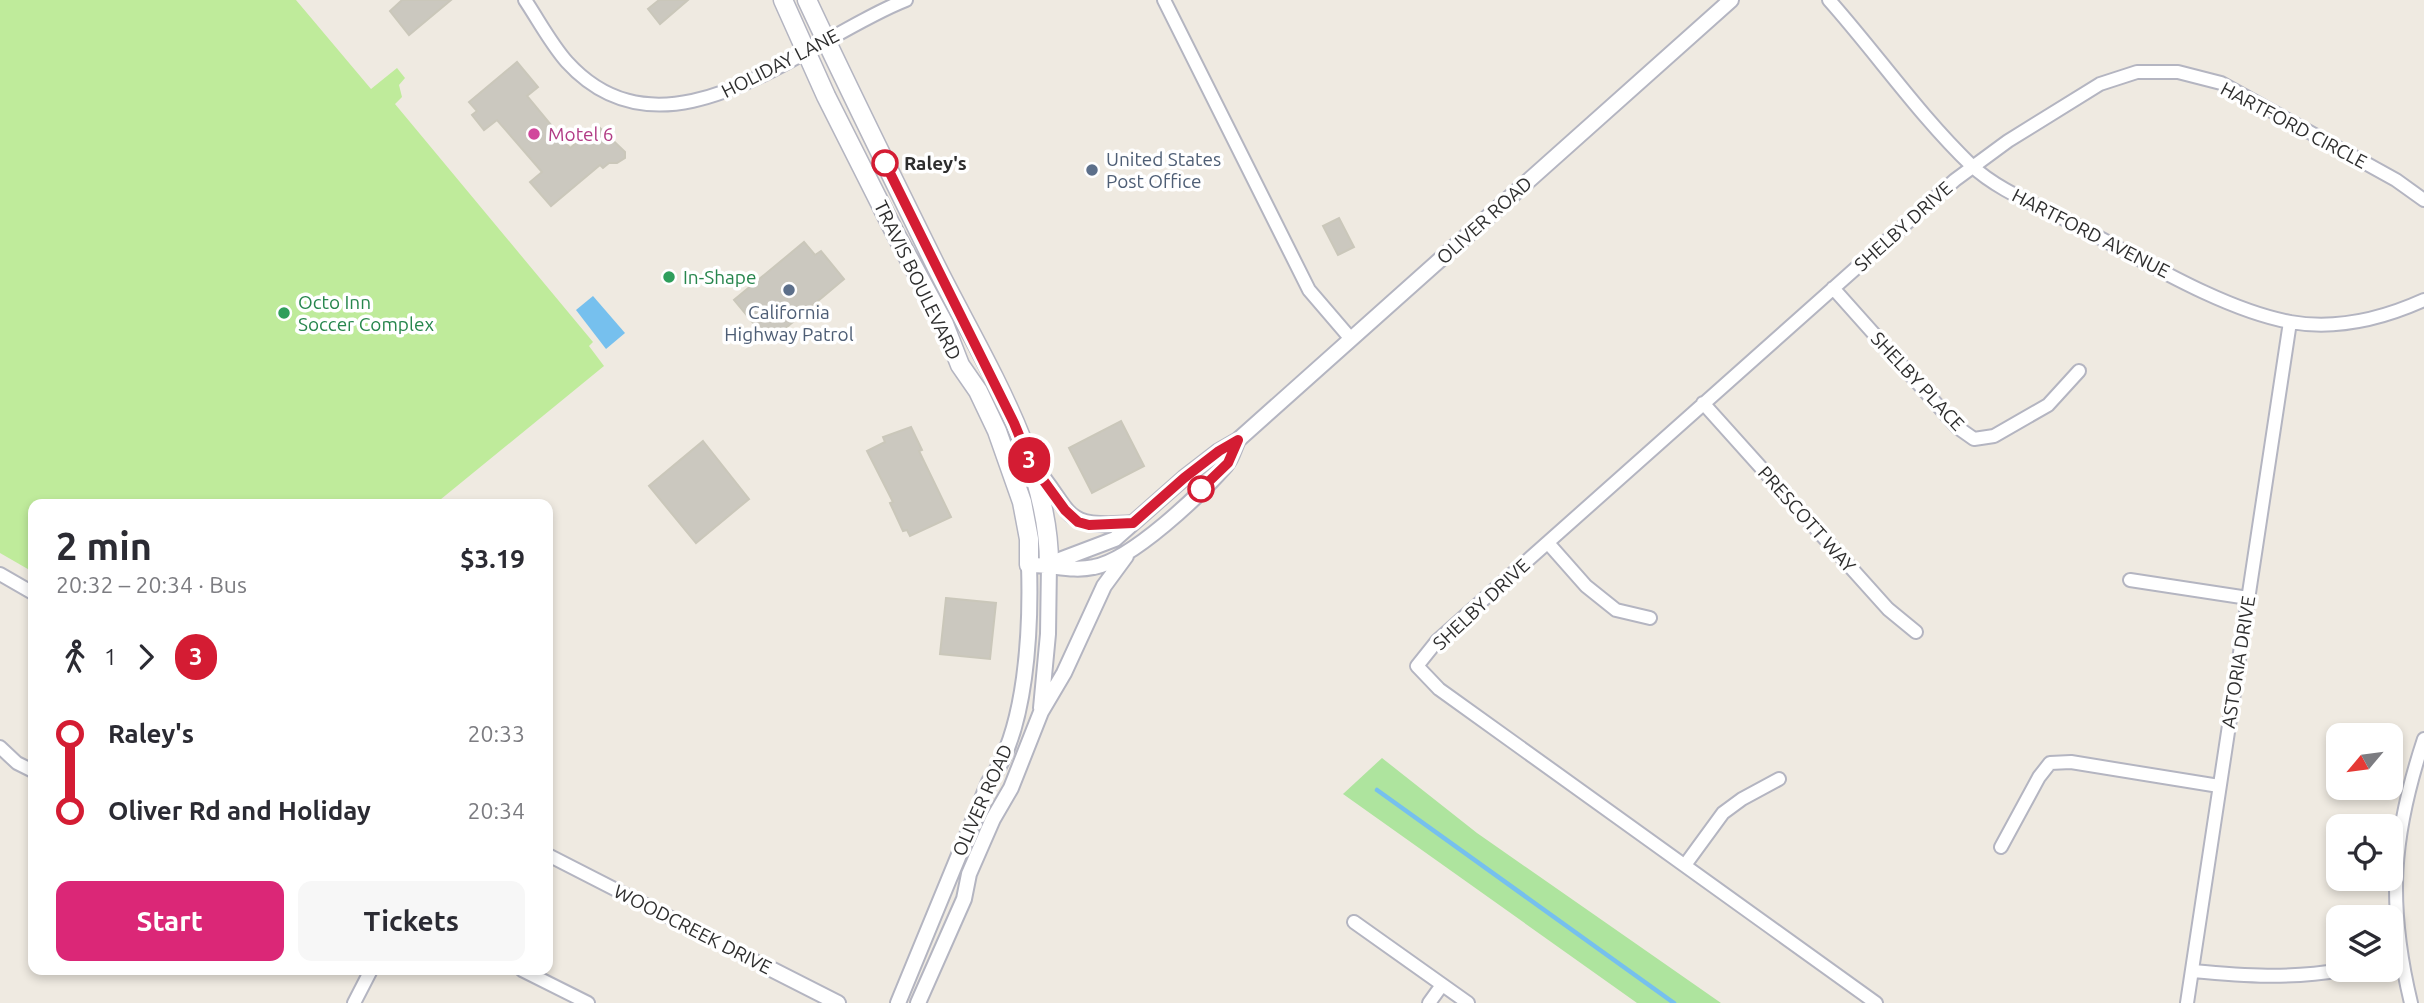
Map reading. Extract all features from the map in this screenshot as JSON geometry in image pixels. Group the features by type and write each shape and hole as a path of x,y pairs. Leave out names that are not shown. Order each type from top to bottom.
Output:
{"main road":[{"name":"TRAVIS BOULEVARD","path":"783,0 889,222 944,324 960,365 978,391 998,431 1022,502 1029,540 1029,565"},
{"name":"TRAVIS BOULEVARD","path":"807,0 1014,423 1030,462 1049,540 1049,564"}],"street":[{"name":"HOLIDAY LANE","path":"526,0 568,63 589,80 616,96 636,102 671,106 724,93 906,0"},
{"path":"1164,0 1309,290 1350,339"},
{"name":"OLIVER ROAD","path":"898,1003 986,789 1002,765 1019,710 1029,627 1029,565 1049,564 1115,539 1184,478 1238,440 1731,0"},
{"name":"HARTFORD AVENUE","path":"1829,0 1973,167 2004,188 2226,302 2290,322 2314,325 2360,321 2400,311 2424,300"},
{"name":"HARTFORD CIRCLE","path":"1973,167 2008,141 2099,84 2137,72 2178,72 2221,83 2396,180 2424,200"},
{"name":"SHELBY DRIVE","path":"1876,1003 1439,689 1417,666 1437,641 1833,288 1973,167"},
{"name":"SHELBY PLACE","path":"1833,288 1957,427 1974,439 1994,436 2048,405 2079,371"},
{"name":"ASTORIA DRIVE","path":"2187,1003 2290,322"},
{"name":"PRESCOTT WAY","path":"1703,403 1888,610 1916,632"},
{"name":"OLIVER ROAD","path":"918,1003 964,899 969,874 993,819 1011,788 1041,712 1064,673 1104,586 1129,552 1228,463 1238,440"},
{"path":"1030,462 1065,510 1078,522 1103,526 1133,523"},
{"path":"1548,543 1586,586 1616,610 1650,618"},
{"name":"OLIVER ROAD","path":"1049,564 1071,570 1095,567 1129,552"},
{"name":"OLIVER ROAD","path":"1041,712 1048,635 1049,564"},
{"path":"0,574 28,590"},
{"path":"2130,580 2248,598"},
{"path":"2396,905 2395,879 2400,832 2411,779 2424,739"},
{"path":"0,747 17,763 28,768"},
{"path":"2001,847 2039,777 2050,763 2071,762 2219,786"},
{"path":"1685,865 1723,813 1742,799 1779,779"},
{"name":"WOODCREEK DRIVE","path":"553,858 838,1003"},
{"path":"1354,922 1468,1003"},
{"path":"2193,971 2260,977 2301,977 2326,973"},
{"path":"354,1003 368,975"},
{"path":"532,975 588,1003"},
{"path":"2403,980 2411,1003"},
{"path":"1429,1003 1442,985"}],"green space":[{"name":"Octo Inn Soccer Complex","path":"0,0 296,0 371,89 397,68 405,78 399,85 402,97 395,104 593,342 589,346 604,366 441,499 28,499 28,569 0,553"},
{"path":"1382,758 1477,833 1721,1003 1637,1003 1343,794"}],"water":[{"path":"593,296 625,333 606,349 576,310"}],"building":[{"path":"402,0 451,0 409,35 390,11"},
{"path":"659,0 688,0 660,24 648,9"},
{"name":"Motel 6","path":"517,62 538,87 527,96 570,148 598,126 625,152 625,158 603,168 600,165 551,206 530,182 542,172 497,120 484,130 472,115 477,111 469,102"},
{"path":"1339,218 1354,247 1338,255 1323,226"},
{"name":"California Highway Patrol","path":"804,242 815,255 821,251 844,279 769,342 734,300"},
{"path":"1121,421 1144,466 1092,493 1069,448"},
{"path":"911,427 922,450 919,451 951,517 910,536 907,530 903,531 890,503 893,502 867,451 885,442 883,437"},
{"path":"703,441 749,499 696,543 649,486"},
{"path":"946,598 996,603 990,659 940,654"}],"waterway":[{"path":"1377,790 1674,1003"}],"bus line":[{"name":"3","path":"885,163 1014,423 1030,462 1065,510 1078,522 1089,525 1133,523 1184,478 1238,440 1228,463 1201,489"}],"place":[{"name":"Motel 6","path":"534,134"},
{"name":"Raley's","path":"885,163"},
{"name":"United States Post Office","path":"1092,170"},
{"name":"In-Shape","path":"669,277"},
{"name":"California Highway Patrol","path":"789,290"},
{"name":"Octo Inn Soccer Complex","path":"284,313"}]}
